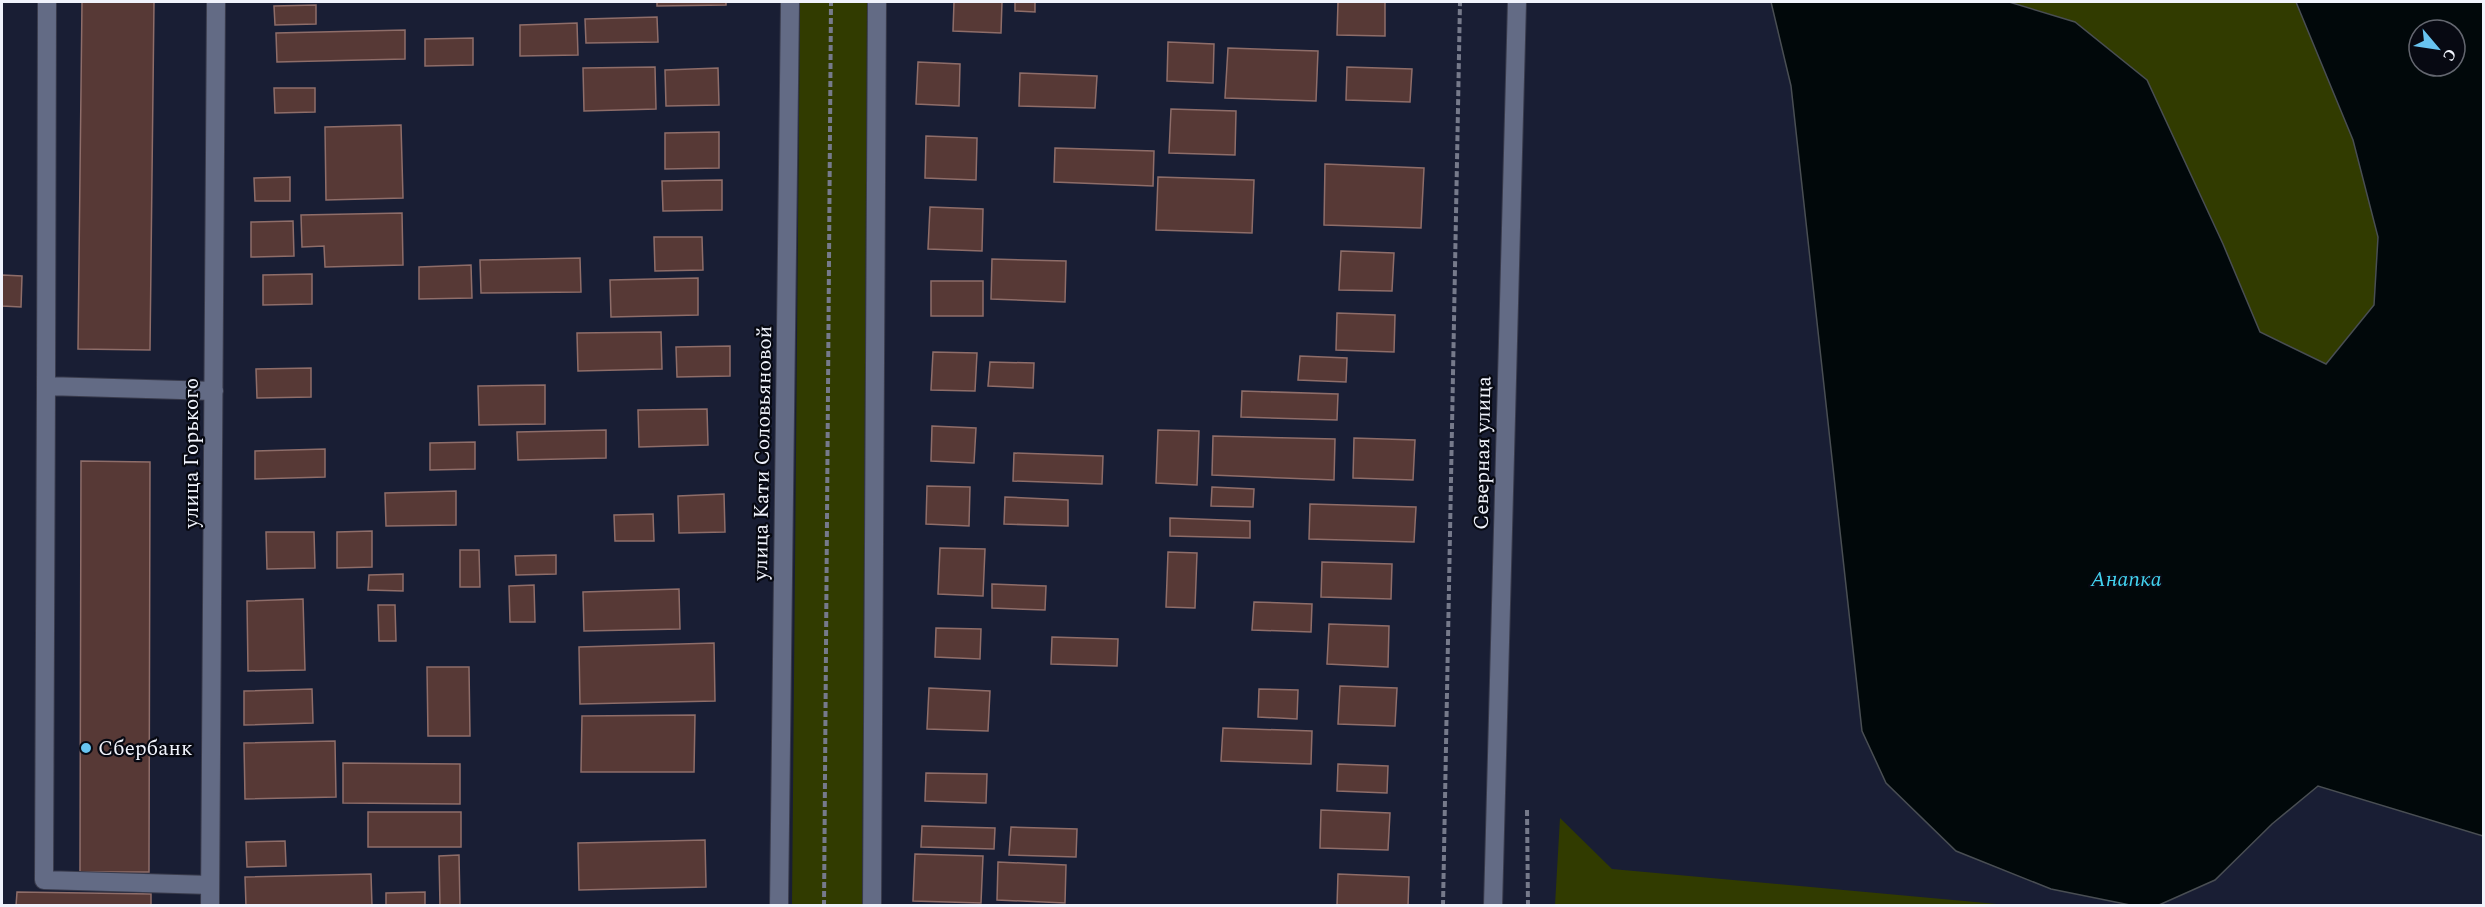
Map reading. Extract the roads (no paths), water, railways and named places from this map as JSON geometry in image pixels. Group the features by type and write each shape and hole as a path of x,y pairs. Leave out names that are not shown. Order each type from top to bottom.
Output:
{"street":[{"path":"47,2 44,880 210,885"},
{"name":"улица Горького","path":"210,906 216,2"},
{"name":"улица Кати Соловьяновой","path":"779,906 790,2"},
{"path":"872,906 877,2"},
{"name":"Северная улица","path":"1493,906 1516,2"},
{"path":"45,386 214,391"}],"water":[{"name":"Анапка","path":"1771,2 2009,2 2075,22 2147,80 2223,244 2260,332 2326,364 2374,305 2378,237 2353,140 2296,2 2483,2 2483,836 2318,786 2272,824 2215,880 2159,905 2130,905 2051,889 1956,851 1886,783 1862,731 1791,86"}],"place":[{"name":"Сбербанк","path":"86,748"}]}
